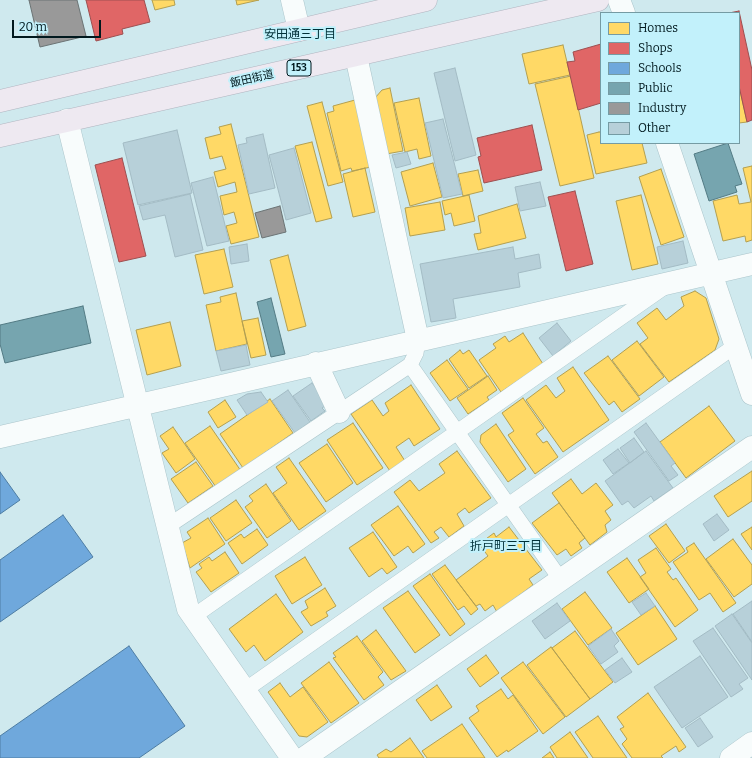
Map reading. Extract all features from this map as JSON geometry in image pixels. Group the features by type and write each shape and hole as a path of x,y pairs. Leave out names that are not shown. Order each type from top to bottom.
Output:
{"highway":[{"path":"0,101 426,0"},
{"name":"飯田街道","path":"0,136 598,0"}],"street":[{"path":"292,0 299,30"},
{"path":"619,0 624,12"},
{"path":"356,56 418,340"},
{"path":"67,120 188,609 292,758"},
{"path":"667,144 752,394"},
{"path":"0,437 316,363 752,264"},
{"path":"316,363 340,412"},
{"path":"304,758 752,447"},
{"path":"731,758 752,743"}],"lane":[{"path":"194,616 674,281"},
{"path":"168,526 410,365 416,353 418,340"},
{"path":"245,690 735,346"},
{"path":"410,365 561,580"}],"building: Homes":[{"path":"152,0 174,0 175,5 155,10"},
{"path":"236,0 259,0 237,5"},
{"path":"563,45 570,75 529,84 522,54"},
{"path":"571,76 594,178 560,186 535,84"},
{"path":"390,88 403,151 386,154 375,98 382,90"},
{"path":"740,90 747,122 740,123"},
{"path":"419,98 431,156 419,159 417,149 405,152 394,103"},
{"path":"355,100 371,167 352,171 351,168 341,171 327,113 334,111 333,106"},
{"path":"322,102 343,182 328,186 307,106"},
{"path":"231,124 259,237 231,244 226,226 237,223 234,212 224,215 220,196 237,192 235,182 218,187 214,172 226,169 222,156 210,159 205,138 221,134 219,127"},
{"path":"600,132 600,144 642,144 647,163 596,174 587,135"},
{"path":"312,142 332,218 316,222 295,146"},
{"path":"433,163 442,197 410,206 401,172"},
{"path":"752,166 752,240 746,242 745,236 723,241 713,201 737,195 739,204 751,202 743,168"},
{"path":"365,168 375,212 353,217 343,174"},
{"path":"661,169 684,237 661,245 639,177"},
{"path":"478,170 483,191 463,196 458,174"},
{"path":"469,195 475,221 454,226 451,213 445,215 442,201"},
{"path":"641,195 658,264 632,270 616,201"},
{"path":"440,202 445,230 410,236 405,208"},
{"path":"517,204 526,238 478,250 474,234 481,233 478,216"},
{"path":"224,249 233,287 204,294 195,255"},
{"path":"288,255 306,326 288,331 270,260"},
{"path":"695,291 706,298 719,339 715,350 669,382 640,344 648,338 637,323 657,308 666,320 684,306 681,297"},
{"path":"236,293 247,344 216,351 206,305 221,302 220,297"},
{"path":"258,318 266,355 251,358 242,321"},
{"path":"170,322 181,366 147,375 136,330"},
{"path":"523,333 543,364 501,392 479,360 496,348 493,344 505,336 509,342"},
{"path":"637,341 664,377 639,396 612,360"},
{"path":"460,350 463,354 469,350 487,376 469,388 449,359"},
{"path":"608,356 640,399 622,412 614,401 609,405 584,373"},
{"path":"447,360 468,389 450,401 430,373"},
{"path":"573,367 609,420 563,452 526,400 546,385 556,398 565,391 557,378"},
{"path":"488,376 497,390 487,397 489,400 468,414 457,398"},
{"path":"411,385 440,429 414,446 409,438 396,447 405,461 390,471 351,414 372,400 383,416 389,411 385,403"},
{"path":"523,398 544,428 536,434 543,443 547,441 558,457 535,474 508,435 514,431 502,413"},
{"path":"270,399 293,433 243,468 220,434"},
{"path":"225,400 236,417 218,428 208,412"},
{"path":"709,406 735,441 686,478 660,442"},
{"path":"353,423 383,468 357,485 327,440"},
{"path":"496,424 526,469 508,482 480,442 481,435"},
{"path":"210,426 241,471 216,487 185,443"},
{"path":"173,427 195,459 176,473 162,453 169,449 160,436"},
{"path":"327,444 353,483 326,502 299,463"},
{"path":"457,451 491,498 469,513 465,508 457,514 464,526 449,537 441,527 434,532 439,538 431,543 394,492 410,480 419,491 445,473 439,464"},
{"path":"289,458 326,511 299,530 273,493 287,483 276,467"},
{"path":"196,462 213,486 188,503 171,479"},
{"path":"752,471 752,501 728,517 714,496"},
{"path":"571,479 582,494 596,483 613,505 605,511 611,520 605,525 607,532 590,545 552,493"},
{"path":"266,484 291,521 267,538 245,507 253,501 249,496"},
{"path":"236,500 252,523 226,541 210,518"},
{"path":"559,503 585,538 579,543 582,548 571,556 566,549 557,555 532,523"},
{"path":"398,506 425,544 413,553 408,546 394,556 371,525"},
{"path":"208,518 225,544 190,568 182,543 191,538 187,532"},
{"path":"666,524 685,551 669,563 649,536"},
{"path":"509,527 542,570 529,579 533,585 497,612 493,605 485,611 480,604 476,606 456,580 488,556 479,544 494,533 496,537"},
{"path":"752,527 752,550 741,534"},
{"path":"257,529 268,545 242,564 228,543 241,534 244,538"},
{"path":"373,532 397,567 387,574 382,568 369,577 349,548"},
{"path":"733,539 752,565 752,584 734,597 706,559"},
{"path":"694,543 736,603 723,612 710,593 699,600 673,562 688,552 686,548"},
{"path":"656,548 671,569 667,572 673,580 676,578 698,610 675,627 640,577 646,573 638,560"},
{"path":"225,552 239,573 211,592 196,572 202,568 199,564 209,557 212,561"},
{"path":"305,557 322,585 292,604 275,576"},
{"path":"627,558 649,589 629,603 607,572"},
{"path":"445,565 478,609 471,615 464,606 458,610 432,574"},
{"path":"430,574 465,624 450,636 413,586"},
{"path":"325,588 336,606 326,612 328,616 311,626 301,612 308,608 305,601"},
{"path":"408,591 440,635 415,653 383,608"},
{"path":"585,592 612,628 588,645 562,609"},
{"path":"276,594 303,632 265,661 254,645 246,652 229,629"},
{"path":"655,606 677,639 638,665 616,633"},
{"path":"376,630 406,671 391,680 362,641"},
{"path":"575,631 613,682 590,699 552,648"},
{"path":"357,636 383,672 378,677 384,685 364,700 333,658 336,657 333,653"},
{"path":"551,647 590,699 566,717 527,665"},
{"path":"486,655 499,673 480,687 467,669"},
{"path":"329,662 359,703 331,723 301,683"},
{"path":"523,662 565,717 543,734 501,678"},
{"path":"280,683 290,697 303,687 328,722 307,737 299,736 268,692"},
{"path":"437,685 452,707 431,721 416,700"},
{"path":"501,689 508,699 513,695 538,731 508,752 507,750 497,757 469,718 479,711 476,706"},
{"path":"648,693 686,747 679,752 676,746 661,756 663,758 632,758 622,744 627,739 620,729 624,727 617,717"},
{"path":"598,716 627,758 593,758 575,732"},
{"path":"462,724 485,758 427,758 422,751"},
{"path":"570,732 588,758 557,758 550,747"},
{"path":"410,738 424,758 379,758 377,755 386,749 391,752"},
{"path":"550,752 554,758 542,758"}],"building: Shops":[{"path":"86,0 144,0 150,22 122,29 123,34 96,41"},
{"path":"740,16 752,70 752,120 747,122 740,90"},
{"path":"600,44 600,103 578,110 567,62 575,61 573,52"},
{"path":"532,125 542,170 484,183 478,157 481,156 477,138"},
{"path":"122,158 146,256 119,262 95,165"},
{"path":"575,191 593,264 566,271 548,197"}],"building: Schools":[{"path":"0,472 20,500 0,514"},
{"path":"63,515 93,557 0,622 0,560"},
{"path":"129,646 185,726 139,758 0,758 0,736"}],"building: Public":[{"path":"728,144 742,184 735,186 737,192 709,201 694,154"},
{"path":"271,298 285,354 271,357 257,302"},
{"path":"83,306 91,343 5,363 0,344 0,325"}],"building: Industry":[{"path":"29,0 77,0 86,36 40,47"},
{"path":"280,206 286,232 262,238 255,213"}],"building: Other":[{"path":"455,68 476,155 455,161 434,73"},
{"path":"443,119 462,194 443,198 425,123"},
{"path":"177,130 192,193 138,205 123,143"},
{"path":"263,134 275,188 249,194 238,145 247,143 246,138"},
{"path":"294,148 311,213 286,220 269,155"},
{"path":"407,152 411,164 396,168 392,155"},
{"path":"213,177 229,241 207,246 191,183"},
{"path":"540,182 546,206 520,211 515,187"},
{"path":"190,194 203,250 175,257 165,215 143,220 139,206"},
{"path":"683,241 688,263 662,269 657,247"},
{"path":"247,244 249,261 231,264 229,247"},
{"path":"513,247 515,259 539,254 541,268 518,273 520,287 453,299 456,318 431,322 420,264"},
{"path":"557,323 571,341 553,356 539,338"},
{"path":"246,345 250,365 221,371 216,351"},
{"path":"312,383 328,404 322,408 325,411 311,421 293,396"},
{"path":"288,390 310,422 295,433 272,401"},
{"path":"261,392 268,402 247,415 237,400 247,394"},
{"path":"646,423 675,463 671,466 678,475 669,481 634,432"},
{"path":"634,438 644,452 630,463 620,448"},
{"path":"618,449 629,463 613,474 603,460"},
{"path":"646,451 673,488 654,501 651,496 634,508 628,501 622,505 605,481"},
{"path":"717,514 729,530 714,541 703,524"},
{"path":"646,593 655,606 641,615 632,602"},
{"path":"752,601 752,642 733,614"},
{"path":"557,603 570,621 545,639 532,621"},
{"path":"732,614 752,643 752,680 715,626"},
{"path":"713,628 748,678 739,684 743,689 731,697 693,641"},
{"path":"611,629 619,641 614,646 618,652 601,664 588,646"},
{"path":"700,656 728,697 682,728 654,687"},
{"path":"622,658 632,672 615,683 605,670"},
{"path":"700,718 713,737 698,747 685,728"}],"district":[{"name":"安田通三丁目","path":"300,35"},
{"name":"折戸町三丁目","path":"506,547"}]}
